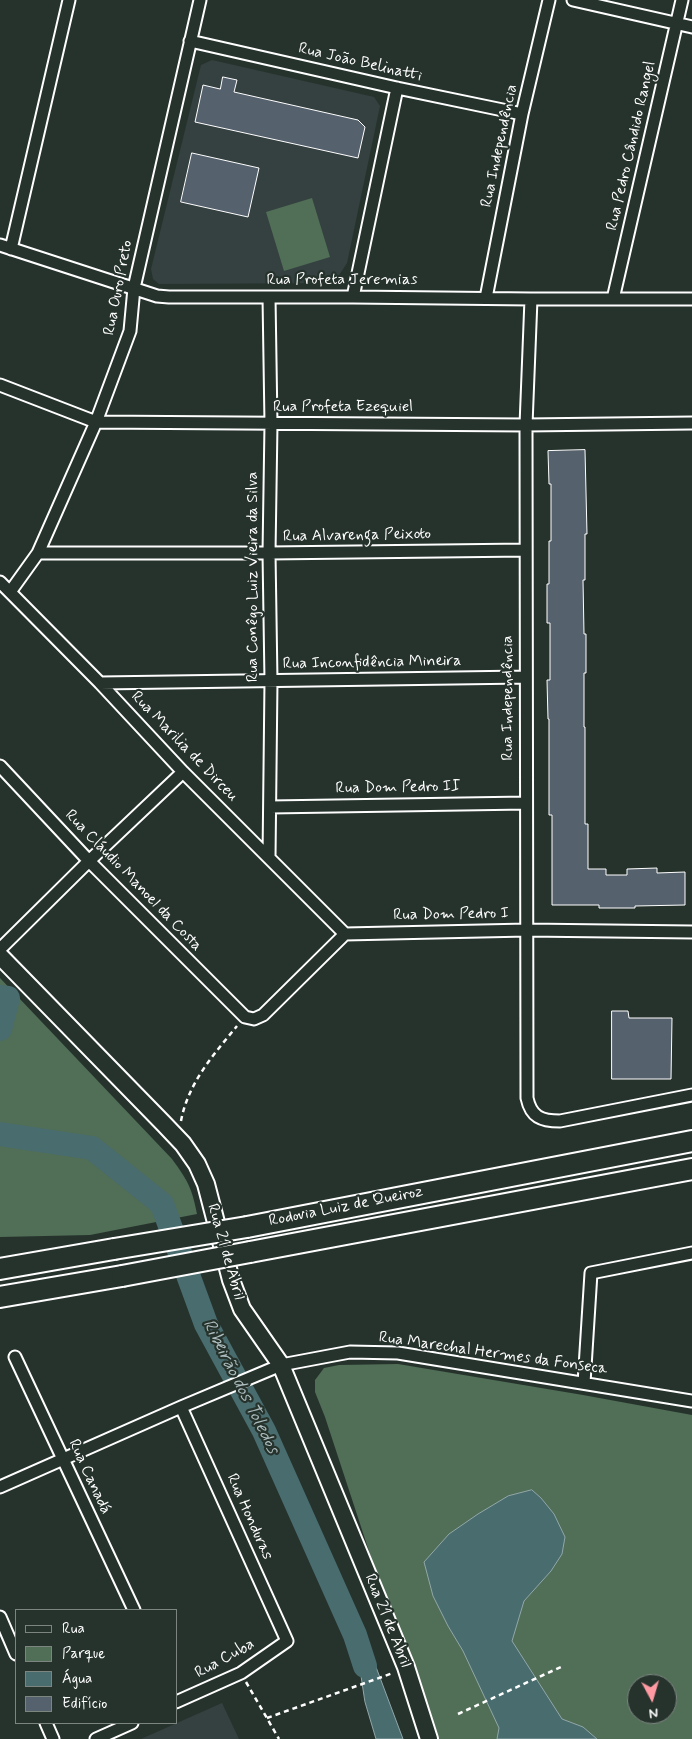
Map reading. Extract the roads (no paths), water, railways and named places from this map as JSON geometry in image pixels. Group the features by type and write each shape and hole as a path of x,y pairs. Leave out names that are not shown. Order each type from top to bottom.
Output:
{"highway":[{"name":"Rodovia Luiz de Queiroz","path":"0,1269 247,1227 583,1160 692,1141"},
{"name":"Rodovia Luiz de Queiroz","path":"0,1297 122,1276 692,1169"}],"street":[{"path":"5,247 69,0"},
{"name":"Rua Ouro Preto","path":"10,592 38,553 96,422 130,332 134,288 200,0"},
{"name":"Rua Independência","path":"486,298 522,114 550,0"},
{"path":"573,0 692,27"},
{"name":"Rua Pedro Cândido Rangel","path":"614,298 682,0"},
{"name":"Rua João Belinatti","path":"190,41 522,114"},
{"path":"353,296 397,88"},
{"name":"Rua Profeta Jeremias","path":"5,247 157,296 169,297 353,296 531,300 614,298 692,300"},
{"name":"Rua Conêgo Luiz Vieira da Silva","path":"269,297 271,424 269,858"},
{"name":"Rua Independência","path":"531,300 526,425 525,677 527,1098 529,1108 542,1119 560,1121 692,1095"},
{"name":"Rua Profeta Ezequiel","path":"0,385 96,422 526,425 692,423"},
{"name":"Rua Alvarenga Peixoto","path":"38,553 269,554 526,550"},
{"name":"Rua Marilia de Dirceu","path":"0,582 100,683 184,772 345,934"},
{"name":"Rua Inconfidência Mineira","path":"100,683 525,677"},
{"name":"Rua Cláudio Manoel da Costa","path":"0,766 89,861 245,1017 254,1019 263,1015 345,934"},
{"path":"0,949 89,861 184,772"},
{"name":"Rua Dom Pedro II","path":"270,807 526,802"},
{"name":"Rua Dom Pedro I","path":"345,934 527,930 692,932"},
{"name":"Rua 21 de Abril","path":"0,956 177,1139 197,1164 206,1184 231,1280 242,1309 281,1365 406,1667 429,1739"},
{"path":"584,1383 591,1274 692,1254"},
{"name":"Rua Marechal Hermes da Fonseca","path":"181,1407 281,1365 350,1352 398,1353 692,1402"},
{"name":"Rua Canadá","path":"15,1357 134,1609"},
{"path":"0,1487 181,1407"},
{"name":"Rua Honduras","path":"181,1407 287,1641"},
{"path":"0,1617 15,1652"},
{"name":"Rua Cuba","path":"178,1701 240,1673 287,1641"},
{"path":"46,1724 53,1739"},
{"path":"96,1739 130,1724"}],"water":[{"path":"532,1490 554,1514 565,1537 562,1554 551,1571 524,1601 512,1641 562,1719 583,1727 597,1739 497,1739 499,1728 463,1651 433,1596 424,1562 449,1534 478,1514 508,1496"},
{"path":"355,1635 373,1659 403,1739 376,1739 365,1702"}],"waterway":[{"name":"Ribeirão dos Toledos","path":"0,997 8,998 0,1029"},
{"name":"Ribeirão dos Toledos","path":"0,1134 92,1148 162,1204 206,1324 264,1431 355,1635 365,1666"}]}
